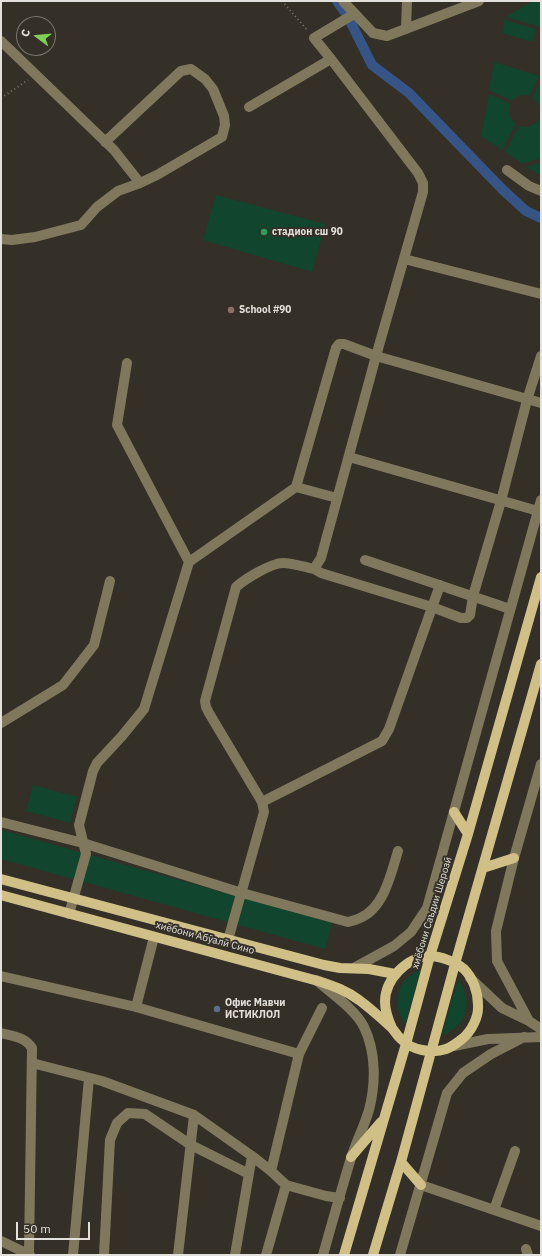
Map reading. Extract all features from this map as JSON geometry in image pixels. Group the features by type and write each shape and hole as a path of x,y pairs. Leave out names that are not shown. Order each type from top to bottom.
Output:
{"main road":[{"name":"хиёбони Саъдии Шерозӣ","path":"344,1255 406,1044 430,956 468,834 541,577"},
{"path":"373,1255 401,1162 455,964 541,664"},
{"path":"454,812 468,834"},
{"path":"483,868 514,858"},
{"name":"хиёбони Абӯалӣ Сино","path":"1,879 324,965 340,968 369,969 395,974 388,987 385,1001 386,1015 392,1028 406,1044"},
{"name":"хиёбони Абӯалӣ Сино","path":"1,895 316,980 345,990 392,1028"},
{"path":"395,974 406,965 430,956 447,960 464,969 477,991 478,1007 475,1022 466,1036 454,1046 445,1050 432,1051 406,1044"},
{"path":"351,1157 384,1119"},
{"path":"401,1162 421,1185"}],"street":[{"path":"343,1 373,33 387,36 473,2"},
{"path":"406,29 407,1"},
{"path":"314,569 321,558 376,356 423,192 423,182 418,173 314,38 354,14"},
{"path":"1,41 114,150 140,183"},
{"path":"250,107 331,59"},
{"path":"1,239 12,240 35,237 81,226 97,207 118,191 157,175 222,137 226,125 214,89 205,79 191,70 181,71 105,142"},
{"path":"507,170 529,186 541,191"},
{"path":"404,259 541,294"},
{"path":"69,914 86,854 79,825 93,771 97,763 122,736 144,708 189,562 296,487 336,348 339,344 344,344 376,356 541,403"},
{"path":"228,940 264,812 262,802 209,713 205,701 236,587 243,581 277,564 283,563 314,569 321,573 432,607 462,618 467,618 470,615 473,596 501,501 527,400 541,356"},
{"path":"127,363 117,425 189,562"},
{"path":"348,457 538,511"},
{"path":"296,487 337,498"},
{"path":"354,968 394,946 411,932 427,908 541,500"},
{"path":"365,560 510,609"},
{"path":"1,723 63,685 94,645 110,581"},
{"path":"262,802 382,741 389,729 440,585"},
{"path":"529,1021 498,961 496,931 514,858 541,764"},
{"path":"1,822 83,843 242,893 348,922 361,918 375,906 388,885 398,852"},
{"path":"136,1007 154,937"},
{"path":"1,976 136,1007 299,1054"},
{"path":"470,977 502,1008 529,1021 541,1029"},
{"path":"316,980 351,1010 364,1026 373,1055 373,1084 369,1109 351,1157 323,1255"},
{"path":"271,1171 299,1054 322,1008"},
{"path":"1,1033 23,1039 32,1048 29,1255 1,1241"},
{"path":"400,1255 447,1093 463,1073 491,1054 524,1037"},
{"path":"454,1046 488,1039 541,1037"},
{"path":"32,1064 102,1081 194,1114 252,1156 271,1171 286,1186 340,1198"},
{"path":"73,1255 89,1078"},
{"path":"104,1255 110,1140 117,1123 128,1113 145,1114 191,1145 249,1174"},
{"path":"178,1255 194,1114"},
{"path":"494,1210 515,1151"},
{"path":"235,1255 252,1156"},
{"path":"421,1185 541,1226"},
{"path":"266,1255 286,1186"}],"path":[{"path":"282,1 314,38"},
{"path":"1,98 35,74"}],"green space":[{"path":"533,1 541,1 541,27 505,17"},
{"path":"504,20 536,29 532,42 502,33"},
{"path":"494,62 539,76 529,96 524,95 516,97 512,101 489,90"},
{"path":"541,81 540,116 539,106 532,98"},
{"path":"489,94 510,104 509,115 516,124 502,150 481,136"},
{"path":"539,119 541,120 541,158 523,164 505,152 519,126 530,126 535,124"},
{"path":"539,163 541,176 526,167"},
{"name":"стадион сш 90","path":"216,195 325,224 312,272 203,240"},
{"path":"33,785 77,797 70,823 26,811"},
{"path":"1,830 332,923 325,949 1,859"},
{"path":"421,969 405,1025 398,1008 398,993 406,980"},
{"path":"458,979 466,996 466,1012 458,1025 442,1036"}],"waterway":[{"path":"337,1 347,15 372,65 409,93 503,190 526,211 541,218"}],"place":[{"name":"стадион сш 90","path":"264,232"},
{"name":"School #90","path":"231,310"},
{"name":"Офис Мавчи ИСТИКЛОЛ","path":"217,1009"}]}
